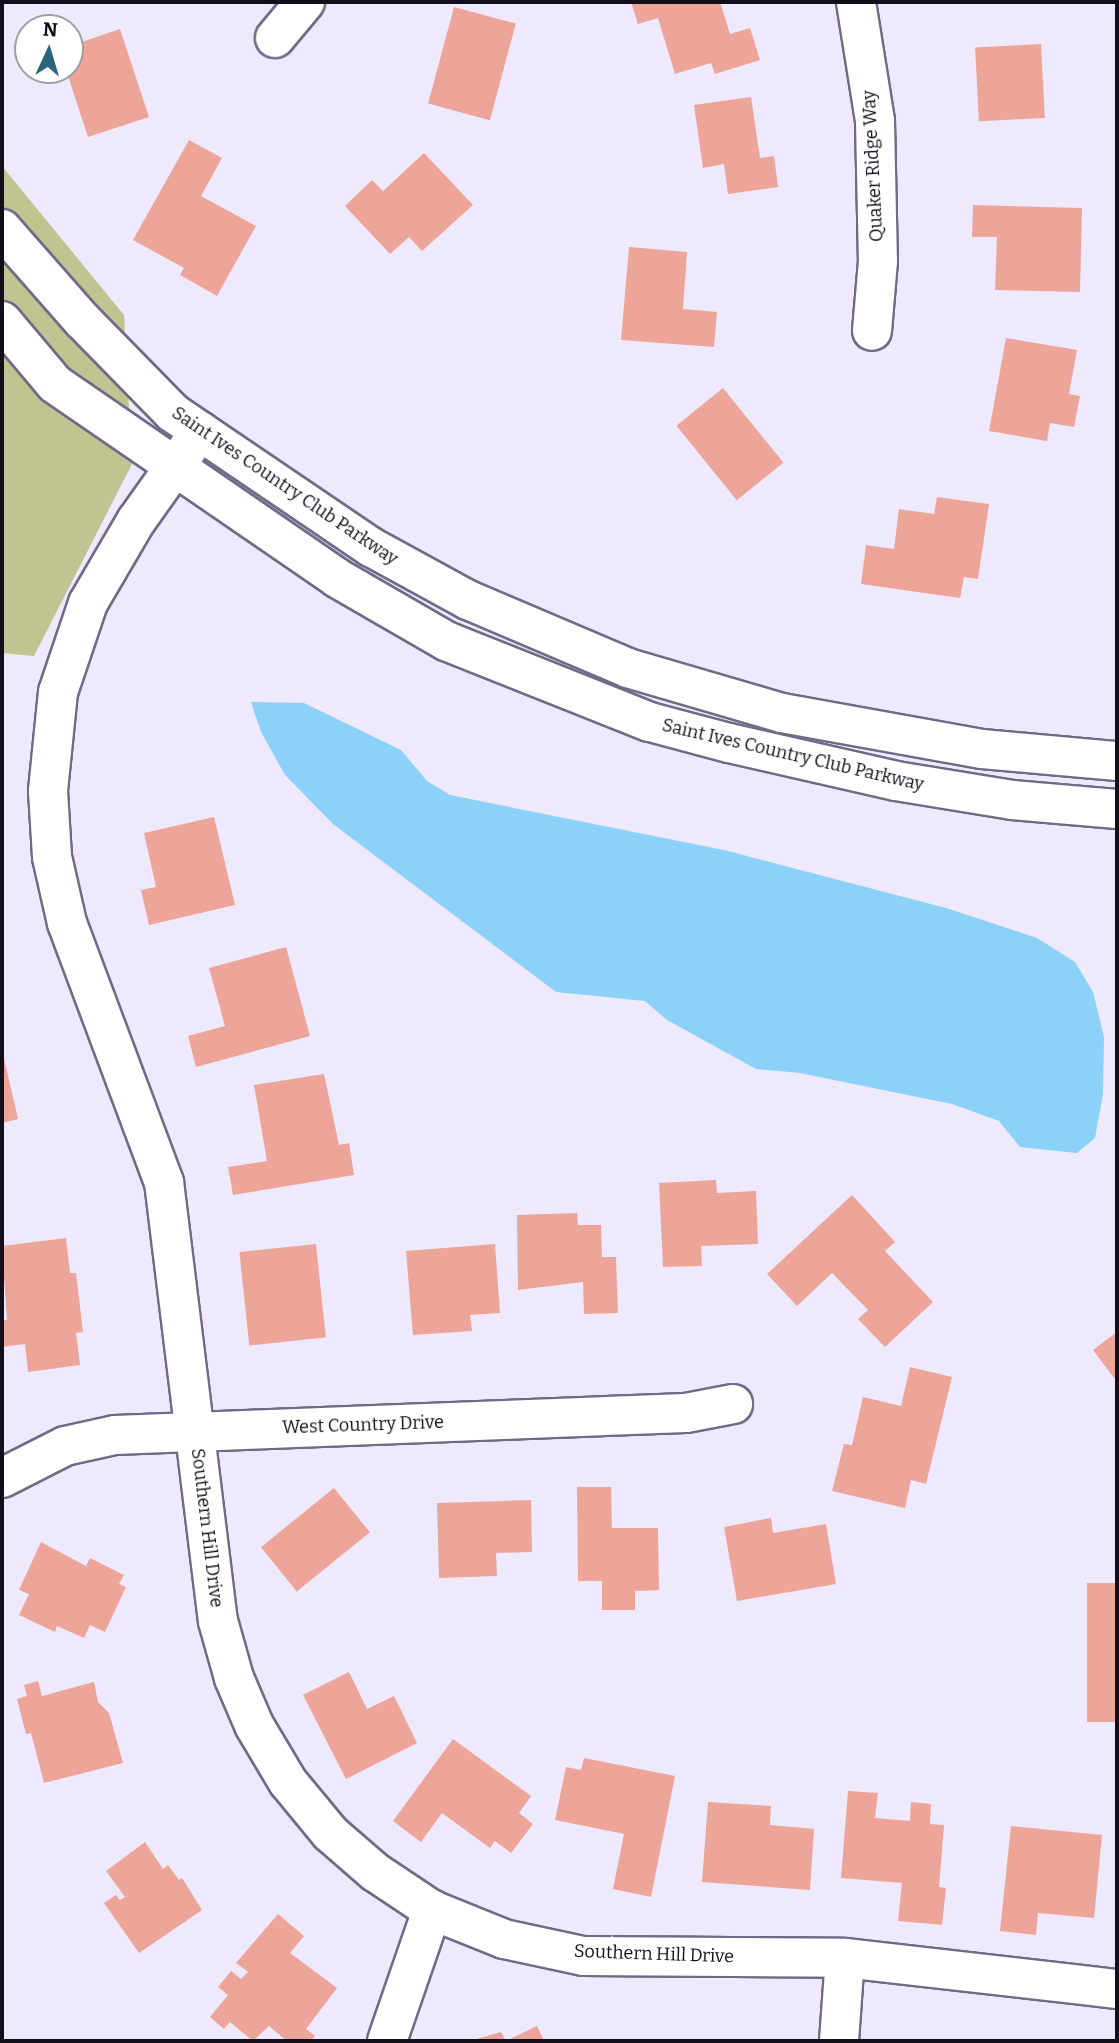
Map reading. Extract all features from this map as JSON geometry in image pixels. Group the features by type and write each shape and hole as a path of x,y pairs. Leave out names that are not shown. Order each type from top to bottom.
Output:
{"street":[{"path":"275,38 305,2"},
{"name":"Quaker Ridge Way","path":"856,2 875,121 878,261 872,331"},
{"name":"Saint Ives Country Club Parkway","path":"2,229 82,320 173,413 370,547 468,600 628,668 782,713 982,749 1117,761"},
{"name":"Saint Ives Country Club Parkway","path":"2,321 55,384 176,470 337,578 446,641 650,722 896,781 1012,800 1117,809"},
{"name":"Southern Hill Drive","path":"200,431 176,470 136,521 89,603 58,692 48,791 52,857 66,923 164,1182 218,1621 234,1678 254,1725 288,1782 330,1833 375,1872 432,1910 504,1939 583,1956 845,1958 1117,1989"},
{"name":"West Country Drive","path":"2,1478 65,1446 115,1436 686,1413 733,1404"},
{"path":"387,2041 432,1910"},
{"path":"839,2041 845,1958"}],"green space":[{"path":"2,166 124,315 132,464 34,656 2,653"}],"water":[{"path":"251,702 304,703 401,750 427,781 450,795 724,850 946,908 1037,938 1075,962 1093,992 1104,1037 1103,1094 1095,1138 1077,1153 1020,1147 999,1121 952,1104 800,1073 756,1069 667,1020 645,1001 556,992 333,824 285,775 261,732"}],"building":[{"path":"631,2 720,2 730,34 750,28 760,60 715,74 711,63 675,74 658,18 638,24"},
{"path":"454,7 516,24 490,120 428,104"},
{"path":"120,29 149,117 88,137 71,84 84,84 84,41"},
{"path":"1041,44 1045,118 979,121 975,47"},
{"path":"751,97 760,158 774,156 778,187 728,194 724,164 703,168 694,105"},
{"path":"189,140 222,158 201,196 256,226 217,296 180,275 184,268 133,240"},
{"path":"424,153 473,205 422,251 409,237 390,254 345,206 372,180 383,191"},
{"path":"973,205 1082,208 1080,292 995,290 997,237 972,237"},
{"path":"629,247 687,252 683,309 717,312 714,347 621,340"},
{"path":"1006,338 1077,350 1069,394 1080,396 1074,427 1050,423 1047,441 989,431"},
{"path":"723,388 783,463 737,500 676,426"},
{"path":"937,497 989,504 978,579 964,577 960,598 861,584 866,545 894,549 899,509 934,514"},
{"path":"214,817 235,905 149,925 141,890 156,887 144,833"},
{"path":"286,947 310,1036 196,1067 188,1036 225,1026 209,968"},
{"path":"2,1055 18,1119 2,1123"},
{"path":"324,1074 339,1145 349,1143 354,1175 233,1195 228,1167 267,1161 254,1085"},
{"path":"716,1180 717,1193 756,1191 758,1244 701,1246 702,1266 663,1267 659,1183"},
{"path":"852,1195 895,1242 885,1251 933,1302 885,1347 858,1319 868,1310 832,1273 797,1306 767,1274"},
{"path":"577,1213 578,1225 601,1225 602,1257 616,1257 618,1313 584,1314 583,1282 518,1290 517,1215"},
{"path":"66,1238 70,1273 76,1273 83,1332 76,1333 80,1365 28,1372 25,1344 2,1347 2,1320 7,1320 2,1246"},
{"path":"316,1244 326,1337 249,1346 239,1252"},
{"path":"495,1244 500,1313 470,1315 472,1331 413,1335 406,1251"},
{"path":"1117,1332 1117,1382 1093,1350"},
{"path":"910,1367 952,1377 926,1484 911,1480 905,1508 832,1491 844,1444 852,1445 863,1397 901,1406"},
{"path":"577,1487 611,1487 612,1528 658,1528 659,1590 635,1591 635,1610 602,1610 602,1581 578,1581"},
{"path":"334,1488 370,1532 297,1591 261,1547"},
{"path":"531,1500 532,1552 496,1553 497,1576 439,1578 437,1503"},
{"path":"771,1518 773,1533 826,1524 836,1584 737,1601 724,1527"},
{"path":"41,1542 86,1566 90,1558 124,1575 119,1584 126,1587 105,1632 90,1625 84,1638 57,1626 55,1632 19,1615 29,1594 19,1590"},
{"path":"1087,1583 1117,1583 1117,1722 1087,1722"},
{"path":"349,1672 367,1709 394,1696 417,1743 346,1779 303,1695"},
{"path":"38,1681 42,1696 94,1682 98,1702 109,1713 123,1763 44,1783 31,1733 26,1734 17,1699 27,1696 24,1685"},
{"path":"453,1739 531,1796 519,1813 533,1824 511,1853 495,1841 490,1848 442,1813 421,1842 393,1821"},
{"path":"584,1758 675,1776 651,1897 613,1889 624,1834 555,1820 566,1767 581,1770"},
{"path":"848,1791 878,1793 875,1818 910,1821 911,1802 931,1804 930,1824 944,1825 939,1887 946,1888 942,1925 898,1921 902,1883 841,1878"},
{"path":"708,1802 771,1806 770,1825 814,1829 810,1890 702,1882"},
{"path":"1011,1826 1102,1835 1094,1918 1038,1913 1036,1935 1000,1931"},
{"path":"145,1842 163,1869 168,1865 179,1880 182,1878 202,1910 139,1953 104,1903 116,1895 120,1900 125,1897 106,1871"},
{"path":"278,1914 304,1936 290,1953 337,1988 306,2029 315,2036 311,2041 287,2041 269,2026 253,2041 230,2022 224,2029 210,2017 228,1995 218,1987 231,1971 241,1979 248,1972 236,1963"},
{"path":"537,2026 544,2041 506,2041"},
{"path":"501,2032 506,2041 469,2041"}]}
